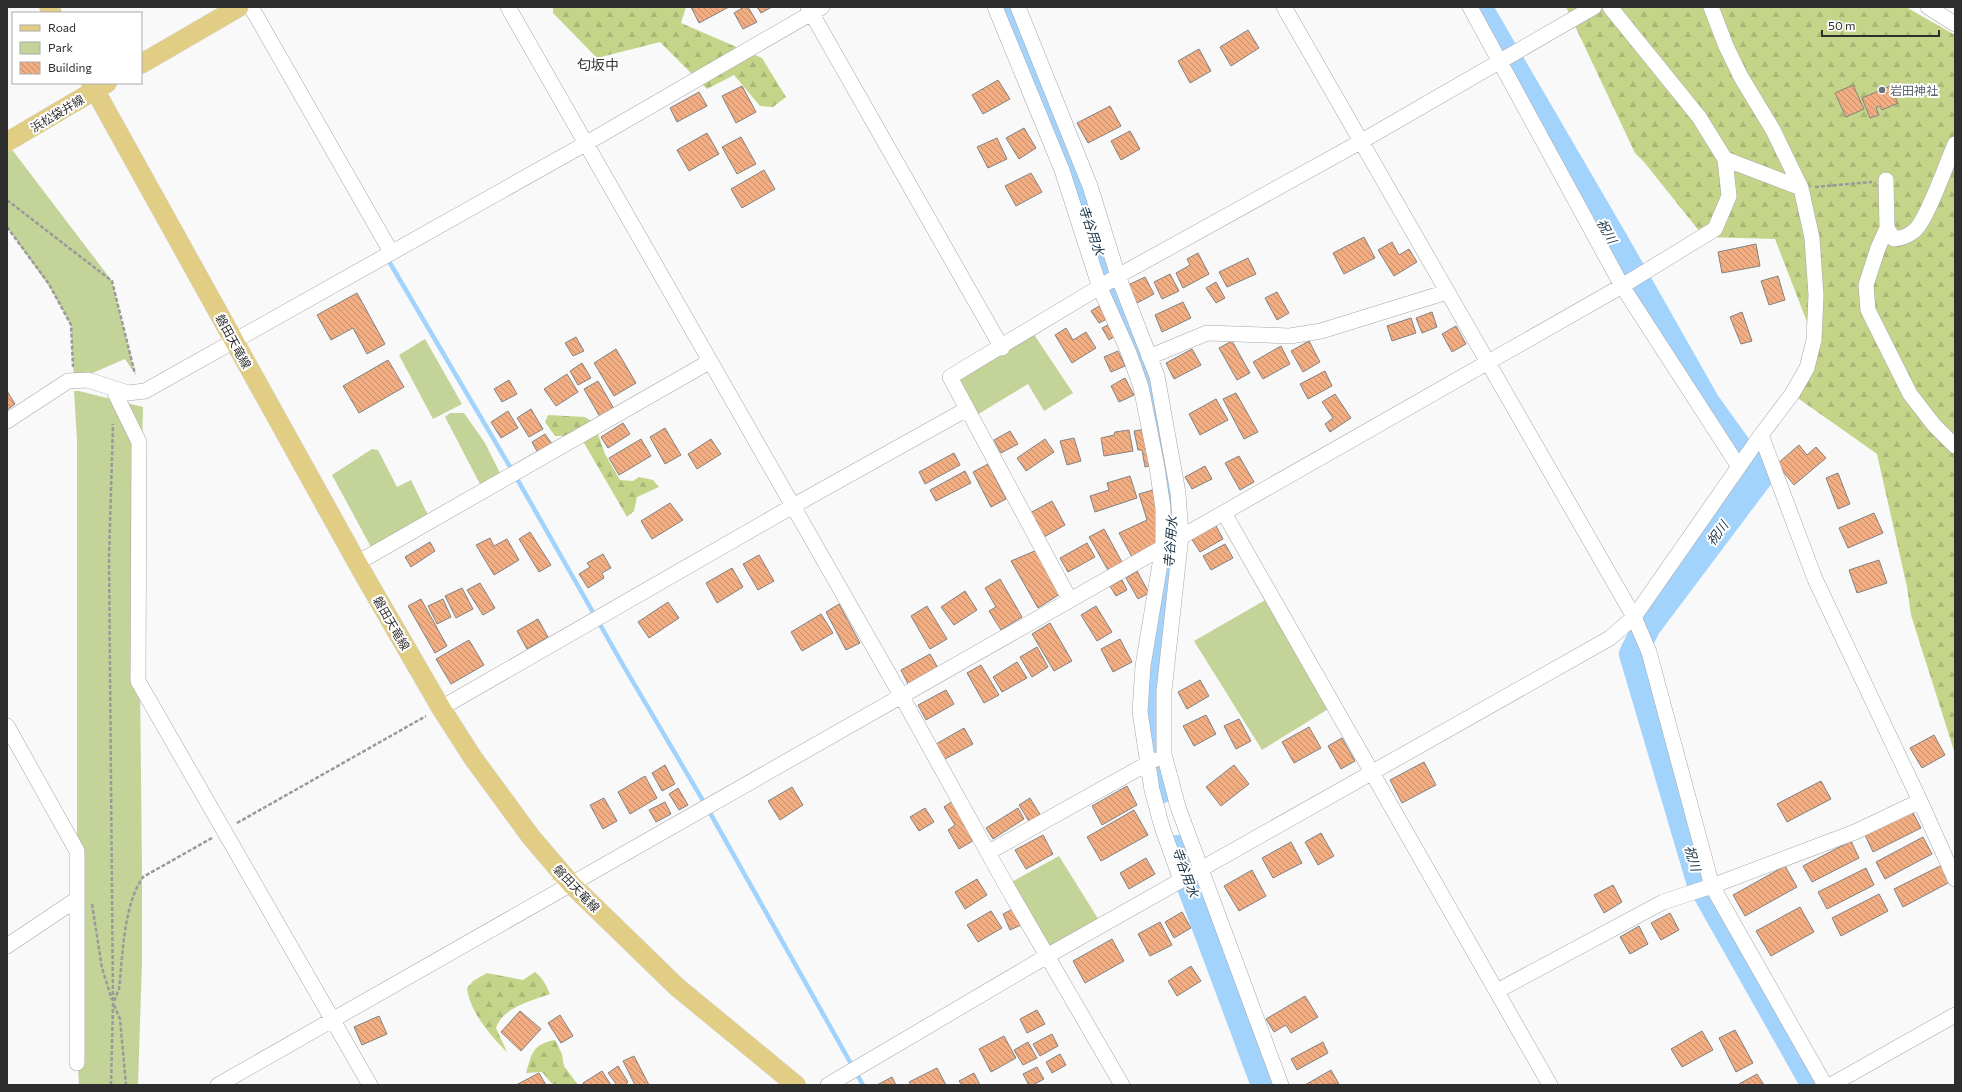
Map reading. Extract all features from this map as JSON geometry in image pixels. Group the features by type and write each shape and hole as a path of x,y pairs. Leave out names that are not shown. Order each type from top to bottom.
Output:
{"main road":[{"path":"142,63 239,7"},
{"name":"浜松袋井線","path":"7,142 98,85"},
{"name":"磐田天竜線","path":"98,85 235,342 357,563 441,708 473,758 523,826 572,885 677,987 796,1085"}],"street":[{"path":"250,7 391,252"},
{"path":"508,7 902,696 988,852 1122,1085"},
{"path":"994,7 1062,170 1100,288 1129,353 1141,387 1162,501 1163,546 1143,666 1140,712 1147,764 1162,827 1181,880"},
{"path":"1018,7 1090,186 1118,276 1156,376 1178,493 1181,536 1164,691 1164,754 1178,808 1202,868 1281,1085"},
{"path":"1284,7 1486,362 1634,617 1649,652 1712,886 1825,1085"},
{"path":"1470,7 1622,286 1739,467"},
{"path":"1070,600 950,378 1002,348 1118,276 1362,142 1594,7"},
{"path":"218,1085 572,885 1163,546 1224,513 1486,362 1622,286 1716,230 1729,196 1725,159 1699,117 1610,7"},
{"path":"828,1085 1047,956 1610,638 1634,617 1760,435 1792,394 1807,368 1814,340 1816,295 1812,238 1801,188 1773,130 1732,58 1712,7"},
{"path":"1928,7 1955,24"},
{"path":"7,421 68,381 88,380 128,393 145,392 585,144 814,9 1002,348"},
{"path":"1887,228 1894,239 1905,238 1916,230 1927,210 1955,144"},
{"path":"1725,159 1801,188"},
{"path":"1886,180 1887,228 1878,248 1866,285 1868,310 1910,394 1934,425 1955,446"},
{"path":"1149,357 1207,333 1290,336 1321,331 1447,292"},
{"path":"357,563 710,362"},
{"path":"114,388 139,442 138,680 370,1085"},
{"path":"441,708 793,506 967,409"},
{"path":"1760,435 1815,580 1920,800 1955,879"},
{"path":"1224,513 1550,1085"},
{"path":"7,726 77,851 77,1063"},
{"path":"988,852 1164,754"},
{"path":"1497,991 1663,902 1712,886 1855,832 1920,800"},
{"path":"7,946 77,900"},
{"path":"1831,1085 1955,1015"}],"path":[{"path":"1801,188 1886,180"},
{"path":"7,200 112,281 135,374"},
{"path":"7,227 49,284 71,325 74,381"},
{"path":"111,1085 113,1004 109,557 113,419"},
{"path":"113,1004 119,989 130,903 136,887 143,877 441,708"},
{"path":"77,900 86,898 90,900 94,906 95,928 102,968 113,1004 120,1019 126,1085"}],"green space":[{"path":"553,7 686,7 681,23 762,58 786,97 773,107 760,106 734,75 707,89 660,42 597,58 553,13"},
{"path":"1566,7 1906,7 1955,35 1955,754 1911,615 1907,587 1877,454 1792,394 1814,340 1775,239 1704,237 1644,162 1635,153"},
{"path":"7,143 112,281 135,374 125,359 74,381 71,325 51,289 7,227"},
{"path":"1031,330 1073,393 1044,411 1028,384 972,418 950,377"},
{"path":"425,339 462,404 433,419 399,355"},
{"path":"74,391 143,407 139,586 142,962 138,1085 79,1085 77,1050 77,440"},
{"path":"450,413 464,413 485,443 501,475 481,486 445,417"},
{"path":"548,415 585,417 594,423 605,454 620,480 633,481 639,477 653,480 659,487 637,497 634,511 627,517 580,436 555,436 545,422"},
{"path":"372,449 378,450 397,487 411,480 428,515 372,549 332,475"},
{"path":"1267,599 1333,706 1262,750 1194,641"},
{"path":"1059,856 1102,925 1047,956 1006,885"},
{"path":"535,972 542,979 550,994 518,1006 505,1015 500,1021 496,1028 507,1052 494,1039 476,1014 467,988 473,981 487,973 523,980"},
{"path":"555,1040 562,1054 564,1066 578,1085 553,1085 542,1072 526,1073 532,1055 537,1047"}],"building":[{"path":"691,7 729,7 699,23"},
{"path":"744,7 748,7 757,22 743,29 734,13"},
{"path":"757,7 772,7 761,13"},
{"path":"1248,30 1259,48 1231,66 1220,47"},
{"path":"1199,49 1211,71 1190,83 1178,61"},
{"path":"998,80 1010,99 983,114 972,95"},
{"path":"1853,85 1864,109 1846,117 1835,93"},
{"path":"742,86 756,112 736,123 722,96"},
{"path":"1890,86 1898,103 1882,110 1880,106 1876,108 1879,115 1870,118 1862,98"},
{"path":"699,92 707,106 677,122 670,108"},
{"path":"1110,106 1121,126 1088,143 1077,123"},
{"path":"1024,128 1036,148 1019,159 1006,138"},
{"path":"1130,131 1140,149 1121,160 1111,141"},
{"path":"707,133 719,154 689,171 677,150"},
{"path":"741,137 756,164 737,174 722,147"},
{"path":"997,138 1007,159 988,168 977,147"},
{"path":"764,170 775,189 742,208 731,189"},
{"path":"1031,173 1042,192 1016,206 1005,186"},
{"path":"1364,237 1375,258 1344,274 1333,253"},
{"path":"1392,242 1399,255 1409,249 1417,262 1394,276 1378,250"},
{"path":"1756,244 1760,266 1722,273 1718,252"},
{"path":"1198,253 1209,274 1183,288 1176,273 1190,265 1187,259"},
{"path":"1248,258 1256,274 1227,287 1219,272"},
{"path":"1170,274 1179,291 1162,299 1154,282"},
{"path":"1778,276 1785,300 1769,305 1761,281"},
{"path":"1145,277 1154,294 1137,303 1128,285"},
{"path":"1216,282 1225,298 1216,303 1206,288"},
{"path":"1277,292 1289,313 1277,320 1265,298"},
{"path":"357,293 385,344 367,354 353,328 331,340 317,315"},
{"path":"1183,302 1191,318 1162,332 1155,315"},
{"path":"1099,306 1107,319 1099,323 1091,311"},
{"path":"1432,312 1437,327 1422,333 1416,318"},
{"path":"1742,312 1752,341 1741,344 1730,317"},
{"path":"1411,318 1416,333 1392,341 1387,326"},
{"path":"1110,324 1117,335 1109,340 1102,328"},
{"path":"1456,326 1466,344 1452,352 1442,334"},
{"path":"1066,328 1073,340 1086,332 1096,348 1072,363 1055,335"},
{"path":"576,337 584,351 573,356 565,343"},
{"path":"1232,341 1250,373 1237,380 1219,348"},
{"path":"1309,341 1320,362 1303,372 1291,351"},
{"path":"1281,346 1290,364 1263,379 1253,362"},
{"path":"616,349 636,383 614,396 594,363"},
{"path":"1192,349 1201,365 1174,379 1166,363"},
{"path":"1118,351 1125,366 1111,372 1104,357"},
{"path":"388,360 404,387 359,413 343,386"},
{"path":"582,363 591,378 578,385 570,371"},
{"path":"1325,371 1332,386 1308,399 1300,384"},
{"path":"567,374 578,392 556,406 544,389"},
{"path":"1125,378 1134,395 1119,402 1111,386"},
{"path":"509,380 517,394 502,402 494,389"},
{"path":"598,381 614,409 600,417 584,389"},
{"path":"7,391 15,404 7,410"},
{"path":"1236,393 1258,432 1244,439 1223,399"},
{"path":"1335,394 1351,418 1330,432 1325,424 1333,418 1322,402"},
{"path":"1216,399 1228,420 1200,435 1189,414"},
{"path":"531,409 543,429 529,437 517,418"},
{"path":"508,411 518,428 501,438 491,422"},
{"path":"623,423 630,434 608,448 601,437"},
{"path":"665,428 681,455 665,464 650,437"},
{"path":"1146,429 1153,465 1145,467 1142,450 1138,450 1134,431"},
{"path":"1129,430 1133,451 1104,456 1101,438 1114,435 1115,432"},
{"path":"1010,431 1018,444 1001,453 994,440"},
{"path":"545,434 552,444 538,453 532,442"},
{"path":"1074,438 1081,461 1067,465 1060,441"},
{"path":"641,439 651,456 619,475 609,458"},
{"path":"711,439 721,454 697,469 688,454"},
{"path":"1045,439 1054,452 1026,471 1017,458"},
{"path":"1799,445 1807,455 1816,447 1826,458 1794,485 1777,464"},
{"path":"954,453 960,465 925,484 919,472"},
{"path":"1239,456 1254,482 1240,490 1225,463"},
{"path":"988,464 1006,499 991,507 973,472"},
{"path":"1205,466 1212,479 1192,489 1185,477"},
{"path":"965,471 971,483 936,501 930,490"},
{"path":"1838,473 1850,504 1838,509 1826,478"},
{"path":"1130,476 1137,498 1095,512 1090,496 1109,490 1107,483"},
{"path":"1156,489 1156,544 1132,557 1119,533 1147,520 1139,494"},
{"path":"1052,501 1065,525 1044,537 1030,513"},
{"path":"670,503 683,520 652,539 641,521"},
{"path":"1874,513 1883,533 1848,548 1839,528"},
{"path":"1215,524 1223,539 1200,552 1191,538"},
{"path":"1104,529 1123,564 1109,572 1089,537"},
{"path":"530,532 551,565 539,572 519,539"},
{"path":"490,538 494,546 507,539 519,560 494,575 476,545"},
{"path":"430,542 435,551 411,567 405,557"},
{"path":"1087,543 1095,557 1068,572 1060,558"},
{"path":"1225,544 1233,558 1211,570 1203,556"},
{"path":"1037,550 1060,594 1038,608 1011,561"},
{"path":"603,554 611,568 602,573 604,578 588,588 579,574 590,567 587,563"},
{"path":"759,555 774,581 758,590 743,564"},
{"path":"1879,560 1887,583 1857,593 1849,570"},
{"path":"732,568 743,587 717,603 706,583"},
{"path":"1137,571 1149,593 1138,599 1126,578"},
{"path":"1000,579 1022,617 1001,630 989,611 996,607 985,588"},
{"path":"1122,580 1127,590 1116,596 1110,586"},
{"path":"480,583 495,608 483,615 467,590"},
{"path":"462,588 473,609 456,618 445,596"},
{"path":"965,591 977,610 954,625 941,607"},
{"path":"421,599 447,646 435,653 408,606"},
{"path":"443,599 451,617 437,624 428,606"},
{"path":"668,602 679,618 649,638 638,622"},
{"path":"839,604 860,643 846,650 826,612"},
{"path":"927,606 947,639 930,649 911,616"},
{"path":"1096,606 1112,632 1097,641 1081,615"},
{"path":"821,614 833,633 802,651 791,632"},
{"path":"538,619 548,637 527,649 517,631"},
{"path":"1050,623 1072,661 1054,671 1032,634"},
{"path":"1120,639 1132,662 1113,672 1101,649"},
{"path":"469,640 484,665 451,684 436,659"},
{"path":"1037,647 1048,667 1032,677 1020,657"},
{"path":"930,654 938,668 908,684 901,670"},
{"path":"1017,662 1027,678 1002,692 993,677"},
{"path":"981,665 999,695 984,703 967,673"},
{"path":"1200,680 1209,696 1187,709 1178,692"},
{"path":"946,690 954,704 926,720 918,705"},
{"path":"1206,715 1216,734 1194,746 1183,726"},
{"path":"1239,719 1251,741 1236,749 1224,726"},
{"path":"1309,727 1321,748 1294,763 1282,742"},
{"path":"964,728 973,744 945,759 936,744"},
{"path":"1934,735 1945,755 1922,768 1910,748"},
{"path":"1342,738 1355,761 1341,769 1328,746"},
{"path":"1424,762 1436,785 1402,803 1390,780"},
{"path":"665,765 675,784 662,791 652,773"},
{"path":"1234,765 1249,784 1221,806 1206,787"},
{"path":"645,776 657,798 630,814 618,792"},
{"path":"1821,781 1831,799 1787,822 1777,804"},
{"path":"1127,786 1137,805 1102,825 1092,806"},
{"path":"792,787 803,805 780,820 768,801"},
{"path":"678,788 688,805 679,810 669,794"},
{"path":"604,798 617,821 603,829 590,805"},
{"path":"1030,798 1041,816 1030,823 1019,805"},
{"path":"953,801 976,839 959,849 948,830 955,825 944,807"},
{"path":"665,802 671,814 656,822 649,810"},
{"path":"925,808 934,822 919,831 910,817"},
{"path":"1018,808 1024,819 993,839 986,828"},
{"path":"1134,810 1148,835 1101,861 1087,837"},
{"path":"1912,811 1921,828 1873,852 1865,835"},
{"path":"1321,833 1334,856 1318,865 1305,842"},
{"path":"1043,835 1053,854 1026,869 1015,850"},
{"path":"1923,837 1932,854 1885,879 1876,862"},
{"path":"1851,841 1859,858 1812,882 1803,866"},
{"path":"1291,842 1302,863 1273,878 1262,858"},
{"path":"1146,858 1155,874 1129,889 1120,873"},
{"path":"1942,865 1950,882 1903,907 1894,889"},
{"path":"1785,866 1797,887 1745,916 1733,895"},
{"path":"1866,868 1874,885 1827,909 1818,892"},
{"path":"1252,870 1266,896 1239,911 1224,886"},
{"path":"977,879 987,895 965,909 955,892"},
{"path":"1613,885 1622,902 1604,913 1594,895"},
{"path":"1879,894 1888,911 1841,936 1832,918"},
{"path":"1800,907 1814,932 1771,956 1756,931"},
{"path":"1013,909 1021,925 1010,930 1003,914"},
{"path":"991,911 1002,928 978,942 967,925"},
{"path":"1182,912 1191,928 1174,938 1165,922"},
{"path":"1670,913 1679,930 1661,940 1651,923"},
{"path":"1160,922 1172,945 1150,956 1138,934"},
{"path":"1639,926 1648,944 1630,954 1620,937"},
{"path":"1112,939 1124,961 1085,983 1073,961"},
{"path":"1191,966 1201,981 1177,996 1168,981"},
{"path":"1305,996 1318,1017 1291,1033 1286,1025 1274,1032 1266,1019"},
{"path":"1037,1010 1045,1024 1027,1033 1020,1019"},
{"path":"520,1011 541,1029 521,1051 501,1032"},
{"path":"560,1015 573,1036 561,1043 548,1023"},
{"path":"379,1016 387,1034 362,1045 354,1027"},
{"path":"1735,1030 1753,1063 1736,1072 1719,1038"},
{"path":"1702,1031 1713,1050 1682,1067 1671,1049"},
{"path":"1052,1034 1058,1046 1040,1056 1033,1044"},
{"path":"1004,1036 1016,1058 991,1072 979,1049"},
{"path":"1028,1042 1037,1058 1023,1065 1014,1050"},
{"path":"1323,1042 1328,1053 1297,1070 1291,1059"},
{"path":"1060,1054 1066,1065 1052,1073 1046,1062"},
{"path":"634,1056 649,1085 635,1085 623,1061"},
{"path":"618,1066 628,1082 625,1085 617,1085 608,1073"},
{"path":"1037,1067 1044,1079 1033,1085 1029,1085 1023,1074"},
{"path":"937,1068 946,1085 911,1085 909,1082"},
{"path":"1331,1070 1339,1084 1305,1085"},
{"path":"602,1071 611,1085 584,1085 583,1083"},
{"path":"539,1073 546,1085 516,1085"},
{"path":"974,1073 980,1085 962,1085 959,1081"},
{"path":"1757,1074 1764,1085 1739,1085 1739,1084"},
{"path":"892,1077 896,1085 877,1085"}],"waterway":[{"name":"寺谷用水","path":"1006,7 1069,163 1114,297 1145,375 1166,474 1172,507 1172,536 1160,615 1151,698 1156,773 1160,790"},
{"name":"祝川","path":"1478,7 1616,244 1706,403 1759,477 1647,626 1633,654 1700,881 1815,1085"},
{"path":"387,258 516,477 623,665 705,804 863,1085"},
{"name":"寺谷用水","path":"1177,849 1265,1085"}],"place":[{"name":"岩田神社","path":"1882,90"}],"district":[{"name":"匂坂中","path":"598,64"}]}
